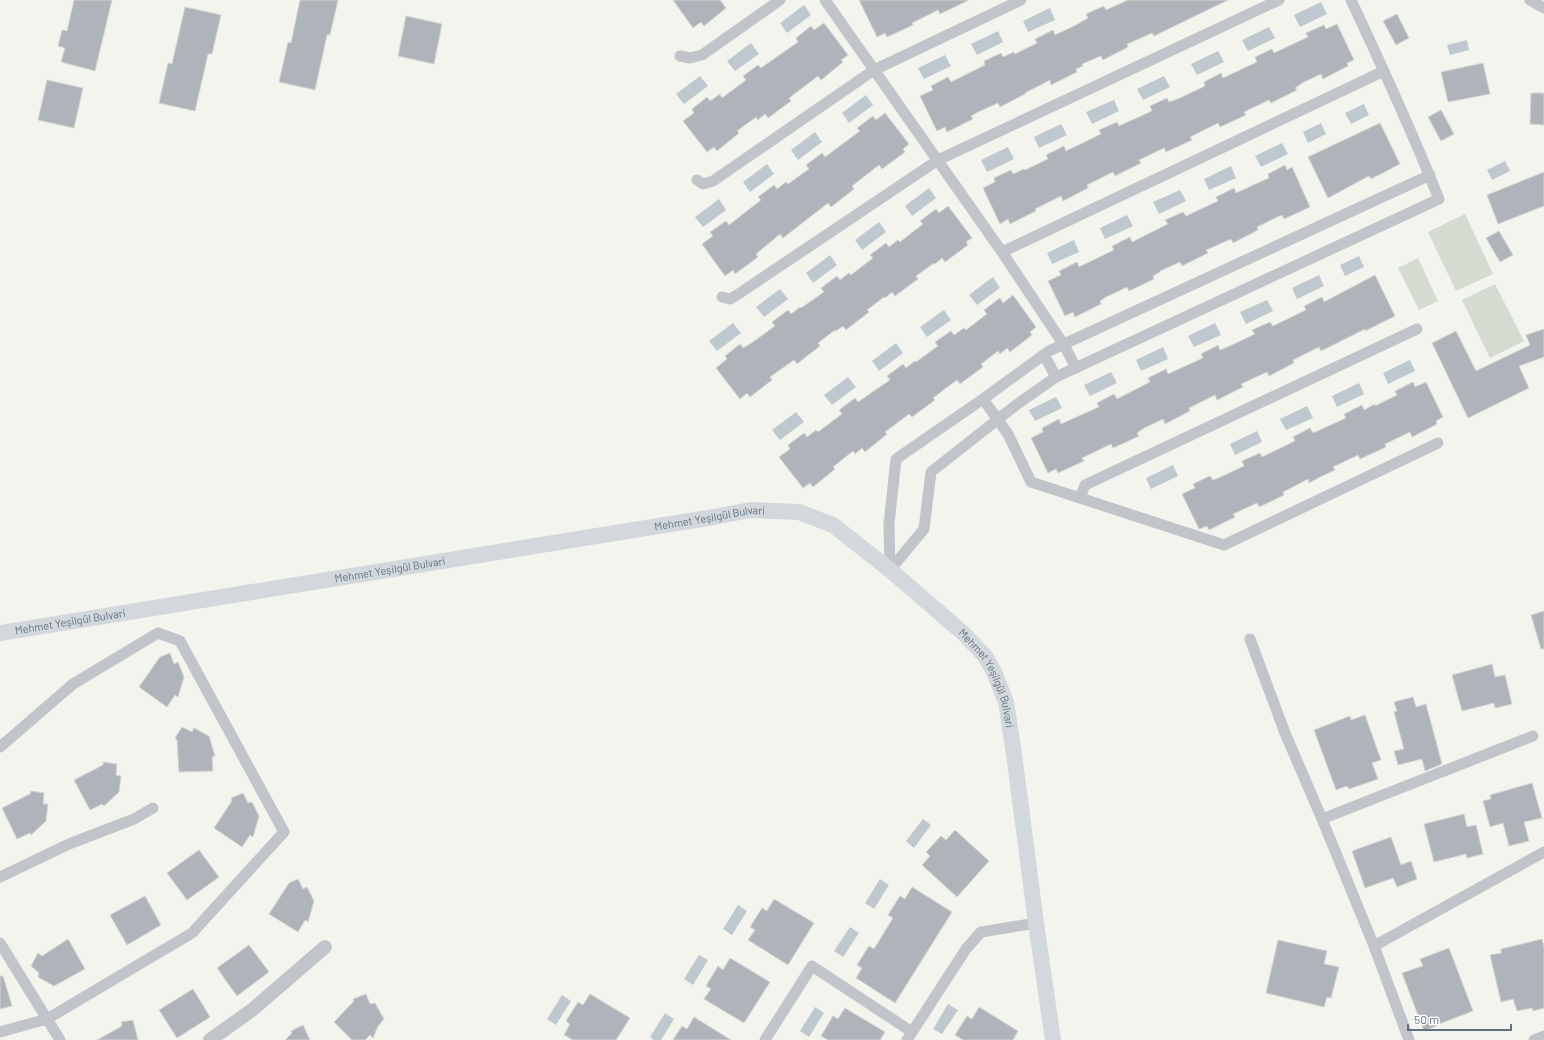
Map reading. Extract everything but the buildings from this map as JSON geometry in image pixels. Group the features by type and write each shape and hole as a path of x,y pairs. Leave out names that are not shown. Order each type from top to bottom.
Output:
{"main road":[{"name":"Mehmet Yeşilgül Bulvari","path":"0,633 750,510 799,512 833,525 890,570 963,633 985,656 994,672 1006,702 1053,1040"}],"street":[{"path":"680,56 690,58 702,55 780,0"},
{"path":"825,0 1002,252 1064,345 1076,368"},
{"path":"697,180 703,184 713,181 874,70 1021,0"},
{"path":"722,297 730,299 737,295 938,160 1279,0"},
{"path":"890,570 924,529 931,472 1016,405 1056,377 1439,199 1384,71 1351,0"},
{"path":"1530,0 1544,8"},
{"path":"1002,252 1384,71"},
{"path":"890,570 888,524 896,459 1044,355 1430,176"},
{"path":"1080,498 1085,485 1417,329"},
{"path":"1044,355 1056,377"},
{"path":"983,399 1008,434 1031,482 1224,545 1438,443"},
{"path":"0,747 73,684 158,633 180,641 284,832 192,933 47,1019 0,1032"},
{"path":"1250,639 1285,733 1374,946 1409,1040"},
{"path":"1322,819 1533,736"},
{"path":"0,877 69,844 134,819 153,808"},
{"path":"1374,946 1544,852"},
{"path":"765,1040 812,966 910,1036 966,949 981,932 1036,923"},
{"path":"0,943 60,1040"},
{"path":"210,1040 252,1010 324,947"},
{"path":"1534,1040 1544,1036"}],"shaded area":[{"path":"1321,2 1327,14 1300,27 1294,15"},
{"path":"804,5 811,15 787,33 780,23"},
{"path":"1050,8 1055,20 1028,32 1023,21"},
{"path":"1269,27 1275,38 1248,51 1242,40"},
{"path":"998,31 1003,42 977,55 971,44"},
{"path":"1467,40 1469,50 1450,55 1447,45"},
{"path":"751,43 759,54 735,71 727,61"},
{"path":"1218,51 1224,62 1197,75 1191,64"},
{"path":"945,55 951,66 924,79 918,68"},
{"path":"700,76 708,86 684,104 676,94"},
{"path":"1164,76 1170,87 1143,100 1137,89"},
{"path":"866,95 873,105 849,123 842,113"},
{"path":"1114,100 1119,111 1092,124 1086,112"},
{"path":"1364,104 1369,115 1351,124 1345,113"},
{"path":"1321,123 1326,134 1308,143 1303,132"},
{"path":"1061,124 1067,135 1039,148 1034,137"},
{"path":"815,132 822,142 798,160 791,150"},
{"path":"1282,143 1288,154 1261,167 1255,156"},
{"path":"1008,147 1014,159 987,172 981,160"},
{"path":"1505,161 1510,171 1492,180 1487,170"},
{"path":"767,164 774,174 750,192 743,182"},
{"path":"1231,166 1236,178 1209,190 1204,179"},
{"path":"929,188 936,198 912,216 905,206"},
{"path":"1180,190 1186,201 1159,214 1153,202"},
{"path":"719,199 726,210 703,227 695,217"},
{"path":"1465,214 1493,274 1456,291 1428,232"},
{"path":"1127,215 1133,226 1105,239 1100,228"},
{"path":"879,222 886,232 862,250 855,240"},
{"path":"1074,240 1079,252 1052,264 1047,253"},
{"path":"830,255 837,265 813,283 806,273"},
{"path":"1359,256 1364,267 1345,276 1340,265"},
{"path":"1418,258 1438,301 1419,310 1398,268"},
{"path":"1319,275 1324,286 1297,299 1292,288"},
{"path":"993,277 1000,288 977,305 969,295"},
{"path":"1495,284 1524,341 1490,358 1462,300"},
{"path":"780,289 788,299 764,317 756,307"},
{"path":"1267,300 1273,311 1246,324 1240,312"},
{"path":"944,310 951,320 927,337 920,327"},
{"path":"733,323 741,333 717,351 709,341"},
{"path":"1215,323 1221,335 1194,347 1188,336"},
{"path":"896,343 903,353 879,371 872,361"},
{"path":"1163,347 1168,359 1141,371 1136,360"},
{"path":"1410,360 1415,371 1388,384 1383,373"},
{"path":"1111,372 1117,383 1090,396 1084,385"},
{"path":"848,377 856,387 832,405 824,395"},
{"path":"1359,383 1364,394 1337,407 1332,396"},
{"path":"1056,397 1062,408 1035,421 1029,410"},
{"path":"1307,406 1313,418 1286,430 1280,419"},
{"path":"796,412 804,422 780,440 772,430"},
{"path":"1257,431 1262,442 1235,455 1230,444"},
{"path":"1173,465 1178,476 1151,489 1146,478"},
{"path":"923,819 931,825 914,848 906,841"},
{"path":"880,879 889,885 874,909 865,903"},
{"path":"738,905 747,911 732,935 723,929"},
{"path":"850,927 859,933 843,957 834,951"},
{"path":"699,955 708,960 693,985 684,979"},
{"path":"562,995 571,1001 556,1025 547,1019"},
{"path":"948,1004 958,1010 942,1034 933,1029"},
{"path":"815,1007 824,1013 809,1037 800,1031"},
{"path":"665,1013 674,1019 661,1040 654,1040 650,1037"}]}
